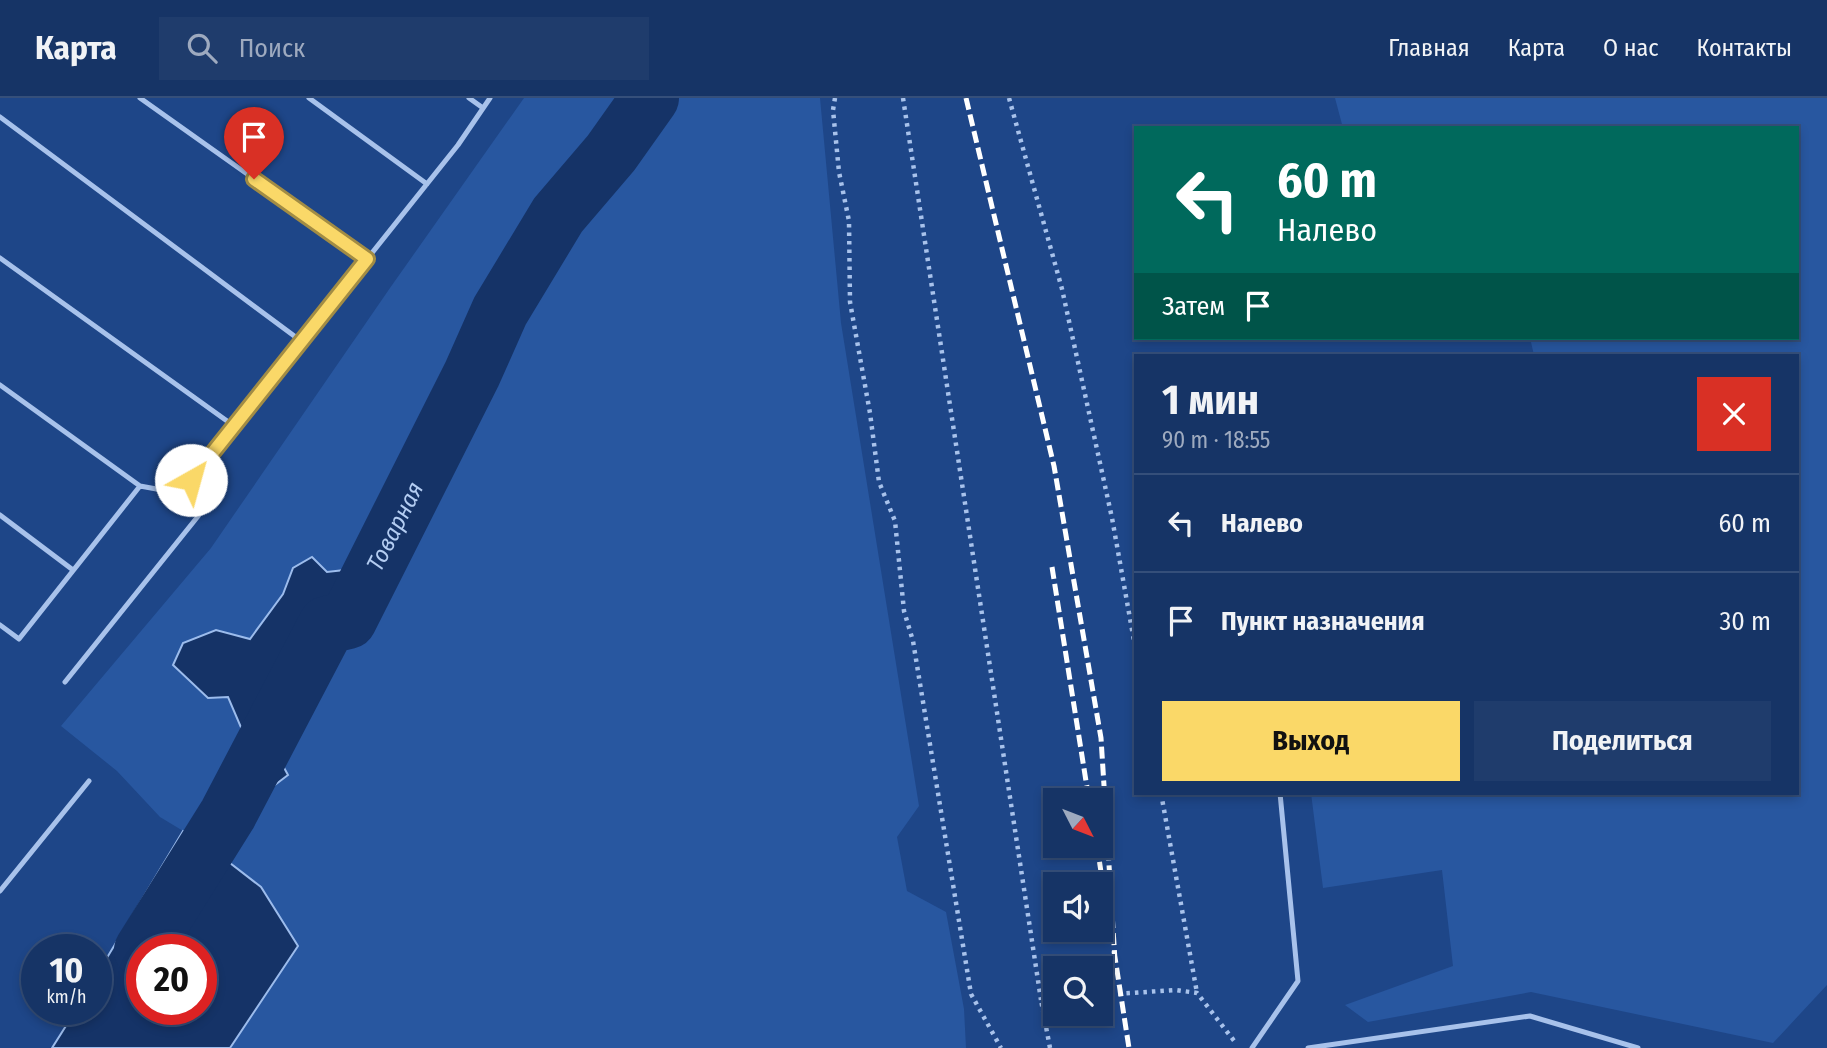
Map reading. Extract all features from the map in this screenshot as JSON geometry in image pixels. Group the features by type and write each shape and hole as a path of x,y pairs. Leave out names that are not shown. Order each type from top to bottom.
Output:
{"lane":[{"path":"140,98 367,259"},
{"path":"309,98 427,184"},
{"path":"469,98 483,108"},
{"path":"173,492 191,480 458,145 490,98"},
{"path":"0,117 301,341"},
{"path":"0,258 234,426"},
{"path":"0,385 139,485 173,492 199,516 65,682"},
{"path":"0,625 19,639 139,485"},
{"path":"0,515 73,570"},
{"path":"0,891 89,781"},
{"path":"1252,1048 1298,981 1280,795"},
{"path":"1308,1048 1531,1016 1638,1048"}],"path":[{"path":"835,98 833,110 838,159 849,221 850,302 879,482 895,521 904,611 914,640 971,994 1001,1048"},
{"path":"902,98 1050,1048"},
{"path":"1009,98 1062,289 1112,518 1134,641"},
{"path":"1161,795 1197,993 1240,1048"},
{"path":"1113,994 1176,989 1197,993"}],"shaded area":[{"path":"524,98 820,98 841,323 919,806 897,837 907,891 946,912 964,1009 966,1048 230,1048 298,946 208,846 160,817 117,771 61,726 211,548","holes":["293,568 327,572 348,620 329,643 318,677 294,700 275,751 214,803 245,767 243,732 227,697 208,698 173,666 216,630 250,639 283,594"]},
{"path":"1335,98 1827,98 1827,985 1773,1043 1531,992 1368,1022 1345,1005 1453,966 1442,870 1323,888 1311,795 1799,795 1799,354 1534,354 1530,340 1799,340 1799,126 1342,126"},
{"path":"312,557 327,572 354,569 348,620 329,643 318,677 294,700 275,751 288,775 263,794 228,814 214,803 245,767 243,732 228,697 208,698 173,665 183,643 216,630 250,639 283,594 293,568"},
{"path":"183,831 208,846 261,887 298,946 230,1048 52,1048 67,1025 112,1025 112,949"}],"waterway":[{"name":"Товарная","path":"153,934 228,814 327,625 348,620 472,374 500,311 558,215 611,153 650,98"}],"railway":[{"path":"966,98 1054,466 1101,738 1115,960"},
{"path":"1052,567 1087,788"},
{"path":"1099,858 1101,872"},
{"path":"1114,951 1129,1048"}],"route":[{"path":"191,480 367,259 254,179"}]}
